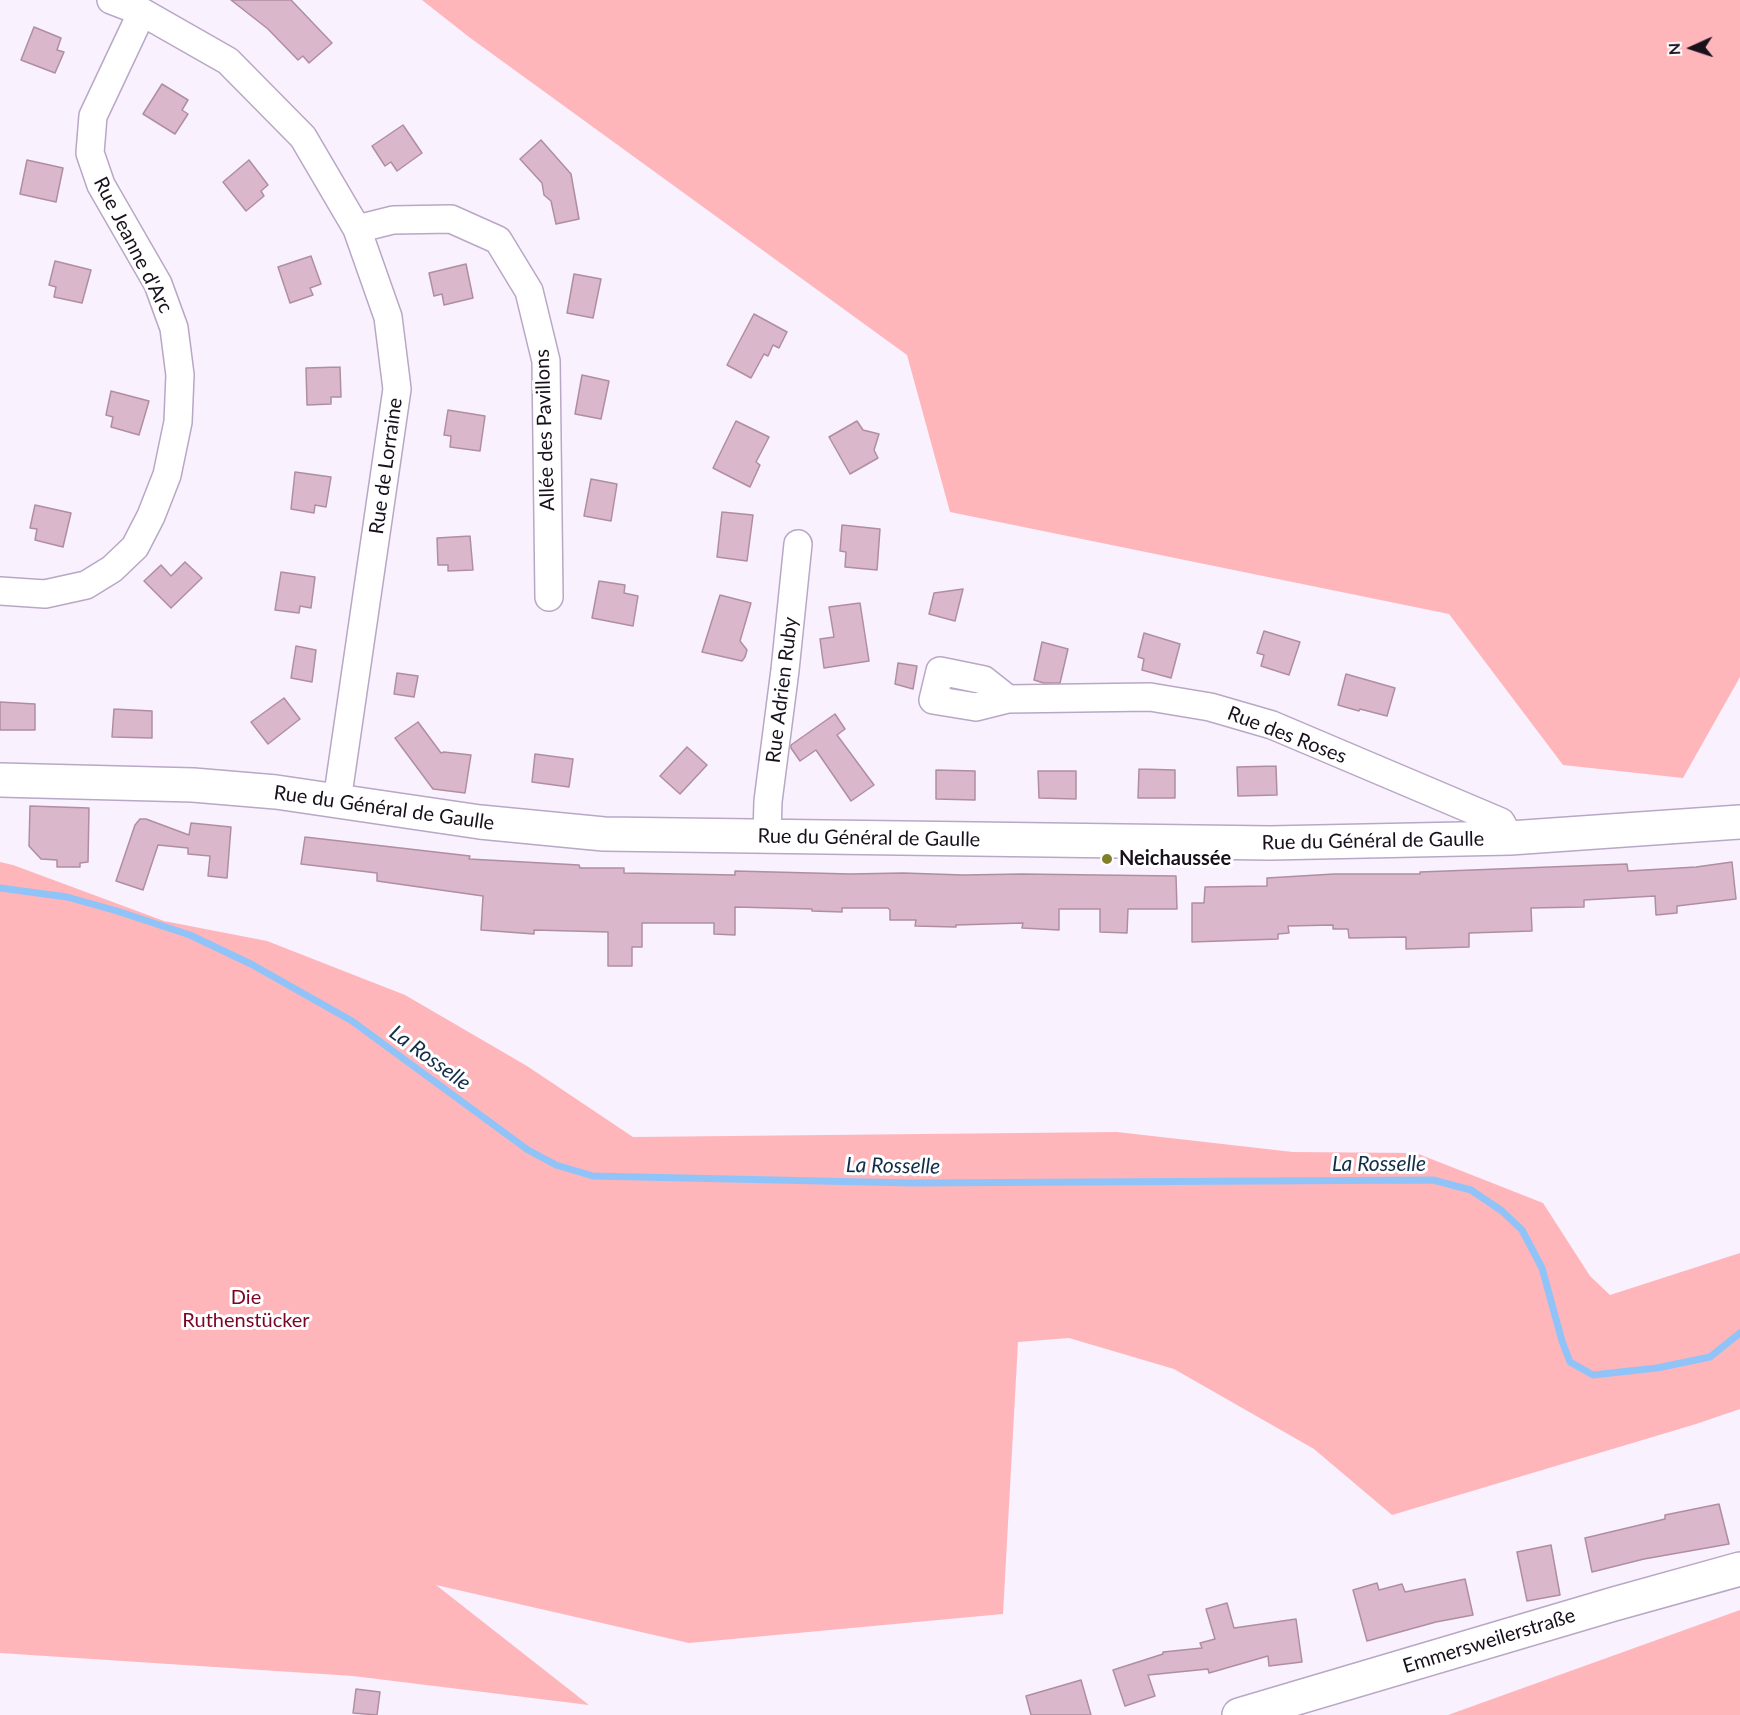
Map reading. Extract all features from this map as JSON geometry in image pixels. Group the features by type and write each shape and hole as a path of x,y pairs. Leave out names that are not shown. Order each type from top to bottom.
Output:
{"main road":[{"name":"Rue du Général de Gaulle","path":"0,780 193,785 276,792 480,822 604,834 1270,843 1510,838 1740,822"},
{"name":"Emmersweilerstraße","path":"1239,1715 1740,1569"}],"street":[{"name":"Rue de Lorraine","path":"111,0 142,12 228,61 303,137 357,229 388,317 397,389 337,801"},
{"name":"Rue Jeanne d'Arc","path":"0,591 45,594 86,585 112,569 135,547 151,516 167,476 178,422 180,375 174,328 158,285 101,184 90,153 93,116 142,12"},
{"name":"Allée des Pavillons","path":"357,229 393,220 451,219 498,240 529,291 546,361 549,597"},
{"name":"Rue Adrien Ruby","path":"767,836 768,801 786,670 798,544"},
{"name":"Rue des Roses","path":"1008,699 1150,697 1210,707 1272,725 1500,822 1510,838"}],"green space":[{"path":"422,0 1740,0 1740,677 1683,778 1563,765 1449,614 950,512 907,355 469,37"},
{"name":"Die Ruthenstücker","path":"0,862 164,921 267,941 405,995 527,1066 633,1137 1117,1132 1293,1152 1416,1153 1543,1203 1590,1276 1610,1295 1740,1253 1740,1409 1392,1515 1314,1449 1174,1369 1069,1338 1018,1342 1003,1614 689,1643 436,1585 589,1705 353,1676 0,1653"},
{"path":"1740,1610 1740,1715 1448,1715"}],"building":[{"path":"231,0 291,0 332,43 309,63 303,56 298,60 268,29"},
{"path":"34,27 61,38 57,50 64,52 55,73 21,60"},
{"path":"162,84 188,100 182,110 188,114 175,134 143,114"},
{"path":"403,125 422,153 397,171 391,162 385,166 372,146"},
{"path":"541,140 571,174 579,219 556,224 551,201 544,195 542,183 520,159"},
{"path":"27,160 63,168 56,202 20,194"},
{"path":"249,160 268,185 261,191 264,196 246,211 223,182"},
{"path":"311,256 321,284 310,288 313,295 290,303 278,267"},
{"path":"55,261 91,270 82,303 54,297 56,287 49,285"},
{"path":"466,264 473,298 444,305 442,294 434,296 429,273"},
{"path":"574,274 601,279 593,318 567,313"},
{"path":"754,314 787,332 779,348 773,345 768,356 764,354 751,378 727,365"},
{"path":"340,367 341,397 331,397 331,404 307,405 306,368"},
{"path":"582,375 609,381 601,419 575,414"},
{"path":"111,391 149,401 139,435 111,427 113,417 106,415"},
{"path":"448,410 485,416 480,451 450,447 451,436 444,435"},
{"path":"736,421 769,437 756,462 760,465 750,487 713,468"},
{"path":"857,421 863,430 879,434 874,450 878,458 850,474 829,437"},
{"path":"295,472 331,477 326,507 315,505 314,513 291,509"},
{"path":"591,479 617,484 611,521 584,516"},
{"path":"35,505 71,513 63,547 35,540 37,529 30,528"},
{"path":"722,512 753,515 747,561 717,557"},
{"path":"842,525 880,529 877,570 845,567 846,552 840,551"},
{"path":"470,536 473,570 448,571 448,565 438,565 437,538"},
{"path":"185,562 202,578 171,608 144,581 161,565 171,576"},
{"path":"281,572 315,577 311,608 300,606 299,613 275,610"},
{"path":"599,581 625,585 624,593 638,596 633,626 592,618"},
{"path":"963,589 955,621 929,614 934,593"},
{"path":"720,595 751,603 740,641 747,650 742,661 702,652"},
{"path":"860,603 869,661 824,668 820,639 834,637 829,607"},
{"path":"1264,631 1300,642 1289,675 1261,666 1264,655 1257,653"},
{"path":"1144,633 1180,644 1171,678 1142,670 1144,659 1138,657"},
{"path":"1042,642 1068,649 1060,683 1044,683 1034,680"},
{"path":"296,646 316,650 312,682 291,678"},
{"path":"898,663 917,666 913,689 895,684"},
{"path":"397,673 418,676 414,697 394,694"},
{"path":"1346,674 1395,688 1387,716 1338,705"},
{"path":"284,698 300,719 268,744 251,722"},
{"path":"0,702 35,704 35,730 0,730"},
{"path":"114,709 152,711 152,738 112,737"},
{"path":"835,714 845,729 837,735 874,785 851,801 816,750 800,761 791,748 791,745"},
{"path":"418,722 441,753 471,755 465,793 433,789 395,738"},
{"path":"687,747 707,765 680,794 660,776"},
{"path":"535,754 573,759 569,787 532,782"},
{"path":"1276,766 1277,795 1238,796 1237,767"},
{"path":"1139,769 1175,770 1175,798 1138,798"},
{"path":"936,770 975,771 975,800 936,799"},
{"path":"1038,771 1076,771 1076,799 1039,798"},
{"path":"30,806 89,808 88,862 80,863 80,867 57,867 57,860 41,859 29,846"},
{"path":"140,819 146,819 189,835 191,823 231,827 227,878 208,876 210,856 188,854 188,848 158,845 143,890 116,881 135,825"},
{"path":"305,837 470,856 469,859 579,865 580,868 624,868 624,873 735,875 735,871 1176,876 1177,909 1128,909 1127,933 1100,932 1100,909 1059,909 1059,930 1022,928 1023,923 956,925 956,927 915,926 916,920 890,920 888,908 842,908 842,912 735,907 735,935 714,934 714,923 642,923 642,947 632,947 632,966 608,966 608,932 534,930 534,934 481,930 483,896 377,881 377,873 301,864"},
{"path":"1732,862 1736,899 1677,906 1677,913 1656,915 1655,896 1584,900 1584,907 1531,908 1532,931 1469,933 1469,947 1406,949 1406,937 1349,938 1348,929 1333,929 1333,925 1288,926 1289,933 1278,934 1278,939 1192,942 1192,903 1204,903 1205,887 1267,886 1267,878 1334,874 1420,874 1420,872 1627,864 1628,871 1696,867"},
{"path":"1719,1504 1729,1544 1644,1559 1592,1572 1585,1538 1665,1519 1665,1515"},
{"path":"1551,1545 1560,1595 1527,1601 1517,1552"},
{"path":"1465,1579 1473,1615 1436,1622 1367,1641 1353,1590 1377,1583 1379,1590 1402,1584 1405,1592"},
{"path":"1227,1603 1234,1628 1296,1619 1302,1662 1269,1666 1268,1656 1209,1673 1208,1669 1148,1675 1155,1696 1125,1706 1113,1670 1163,1654 1163,1652 1202,1648 1200,1643 1215,1639 1206,1609"},
{"path":"1081,1680 1091,1715 1031,1715 1026,1696"},
{"path":"356,1689 380,1692 377,1715 353,1713"}],"waterway":[{"name":"La Rosselle","path":"0,888 67,897 117,911 190,935 251,964 352,1021 528,1150 556,1165 593,1176 912,1183 1433,1180 1471,1190 1502,1211 1522,1230 1542,1268 1570,1362 1593,1375 1657,1368 1710,1357 1740,1333"}],"place":[{"name":"Neichaussée","path":"1107,859"}]}
